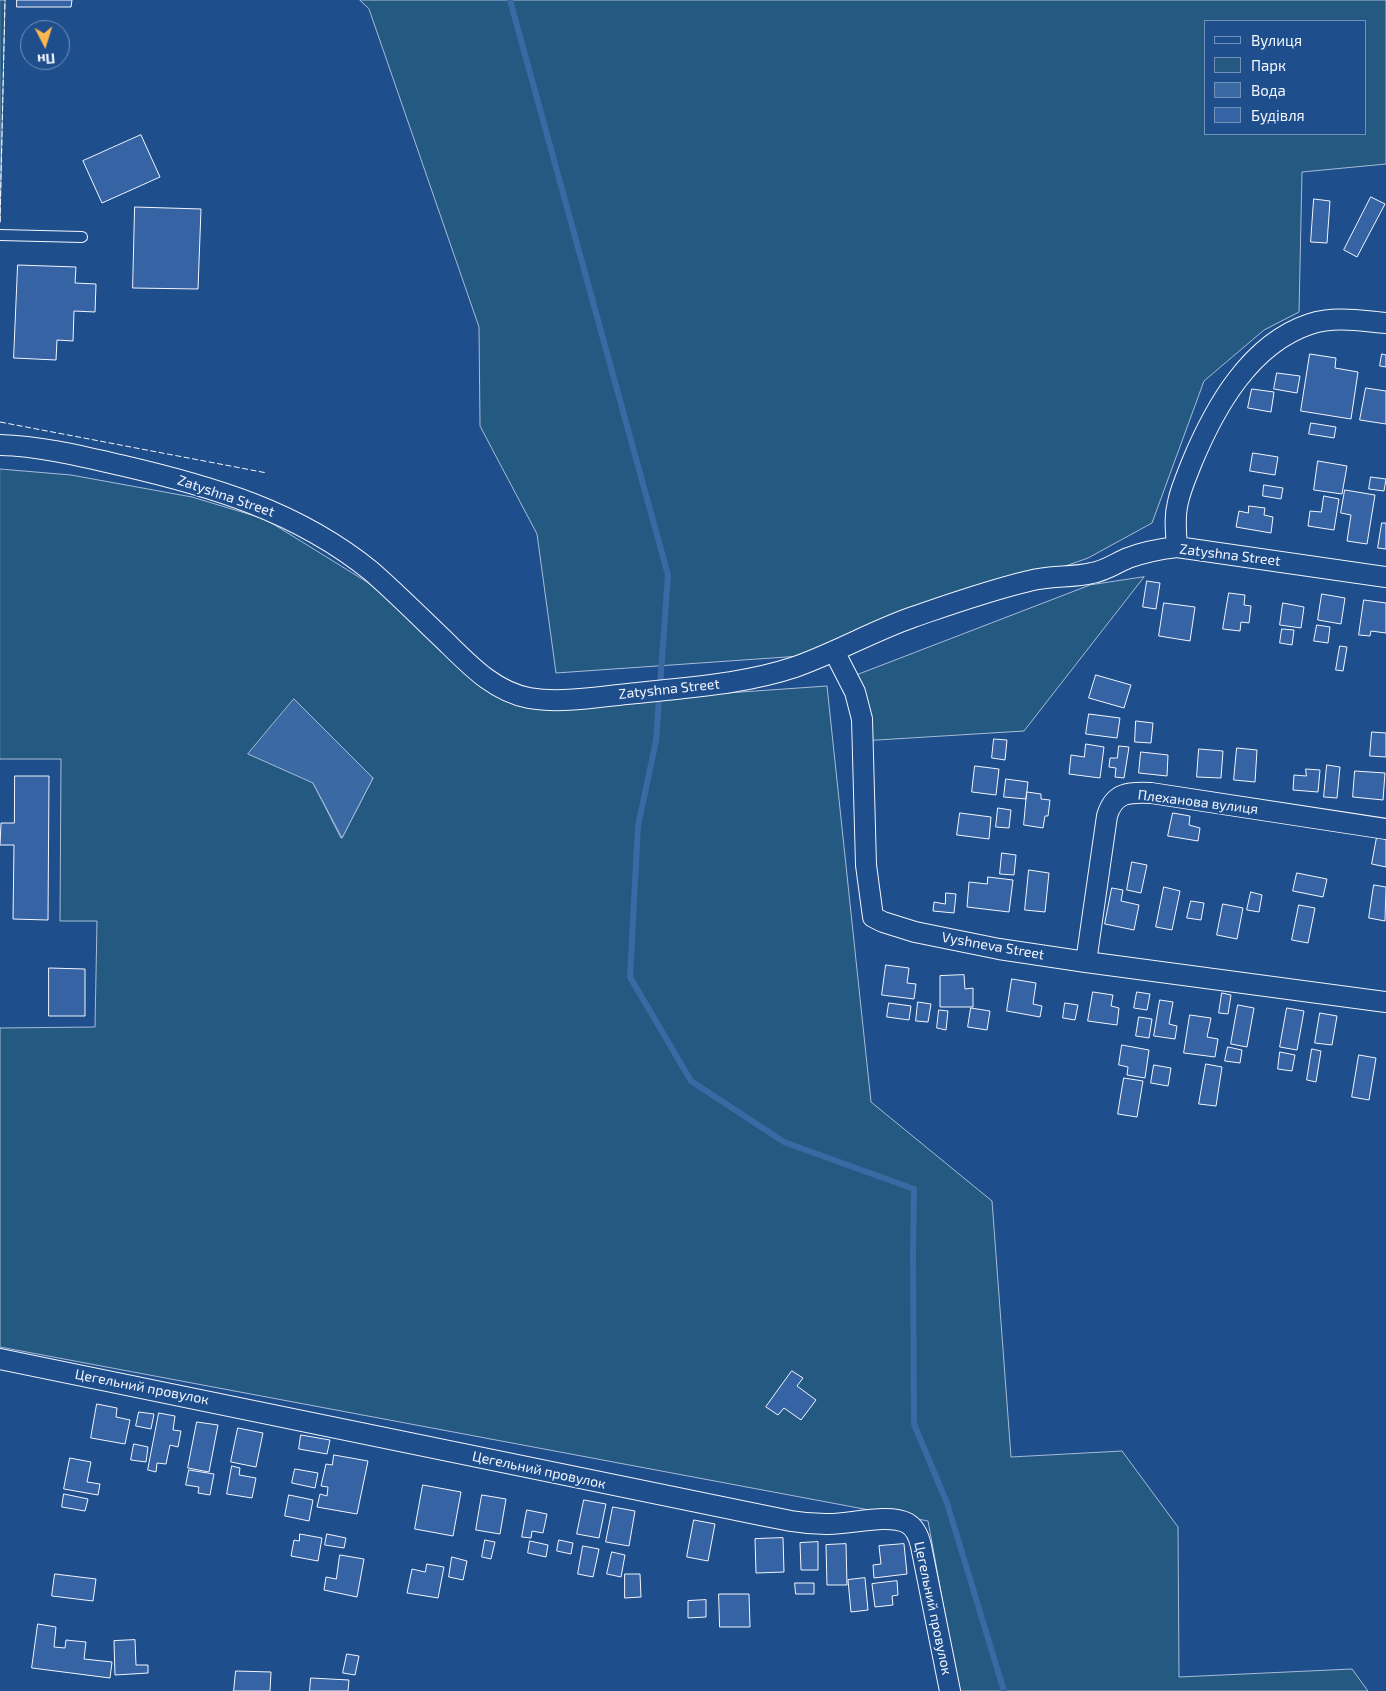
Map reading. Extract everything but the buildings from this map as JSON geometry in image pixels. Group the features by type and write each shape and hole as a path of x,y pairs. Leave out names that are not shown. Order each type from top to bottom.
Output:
{"street":[{"path":"1177,547 1176,517 1178,502 1198,447 1234,385 1254,360 1267,348 1298,329 1318,321 1344,320 1386,323"},
{"name":"Zatyshna Street","path":"0,446 85,457 156,473 244,499 306,527 351,556 398,595 473,668 497,686 519,695 544,699 561,700 728,683 779,671 834,651 912,618 1015,585 1042,578 1092,574 1144,553 1177,547 1386,577"},
{"name":"Vyshneva Street","path":"834,651 855,692 862,719 866,865 873,917 896,927 923,934 999,949 1386,1002"},
{"name":"Плеханова вулиця","path":"1086,962 1107,816 1118,797 1137,792 1151,793 1386,829"},
{"name":"Цегельний провулок","path":"0,1359 186,1396 578,1479 791,1521 825,1524 880,1519 907,1523 915,1529 922,1546 950,1691"}],"lane":[{"path":"0,235 82,237"}],"green space":[{"path":"0,0 5,0 0,222"},
{"path":"360,0 1386,0 1386,164 1302,172 1299,312 1264,330 1204,381 1152,523 1088,558 815,655 556,673 537,534 480,426 479,327 369,9"},
{"path":"0,469 71,475 192,497 265,519 367,582 526,707 827,686 871,1102 992,1201 1011,1457 1122,1451 1178,1527 1179,1677 1352,1669 1368,1691 959,1691 928,1521 0,1347 0,1028 95,1027 97,921 60,921 61,759 0,759","holes":["373,778 342,838 313,783"]},
{"path":"1144,577 1024,731 861,741 851,677 1090,585"}],"water":[{"path":"294,699 373,778 342,838 313,783 248,754"}],"waterway":[{"path":"510,0 668,575 656,741 638,826 630,977 691,1081 784,1142 914,1189 914,1424 947,1503 1004,1691"}],"fence":[{"path":"0,222 5,0"},
{"path":"0,422 267,473"}]}
